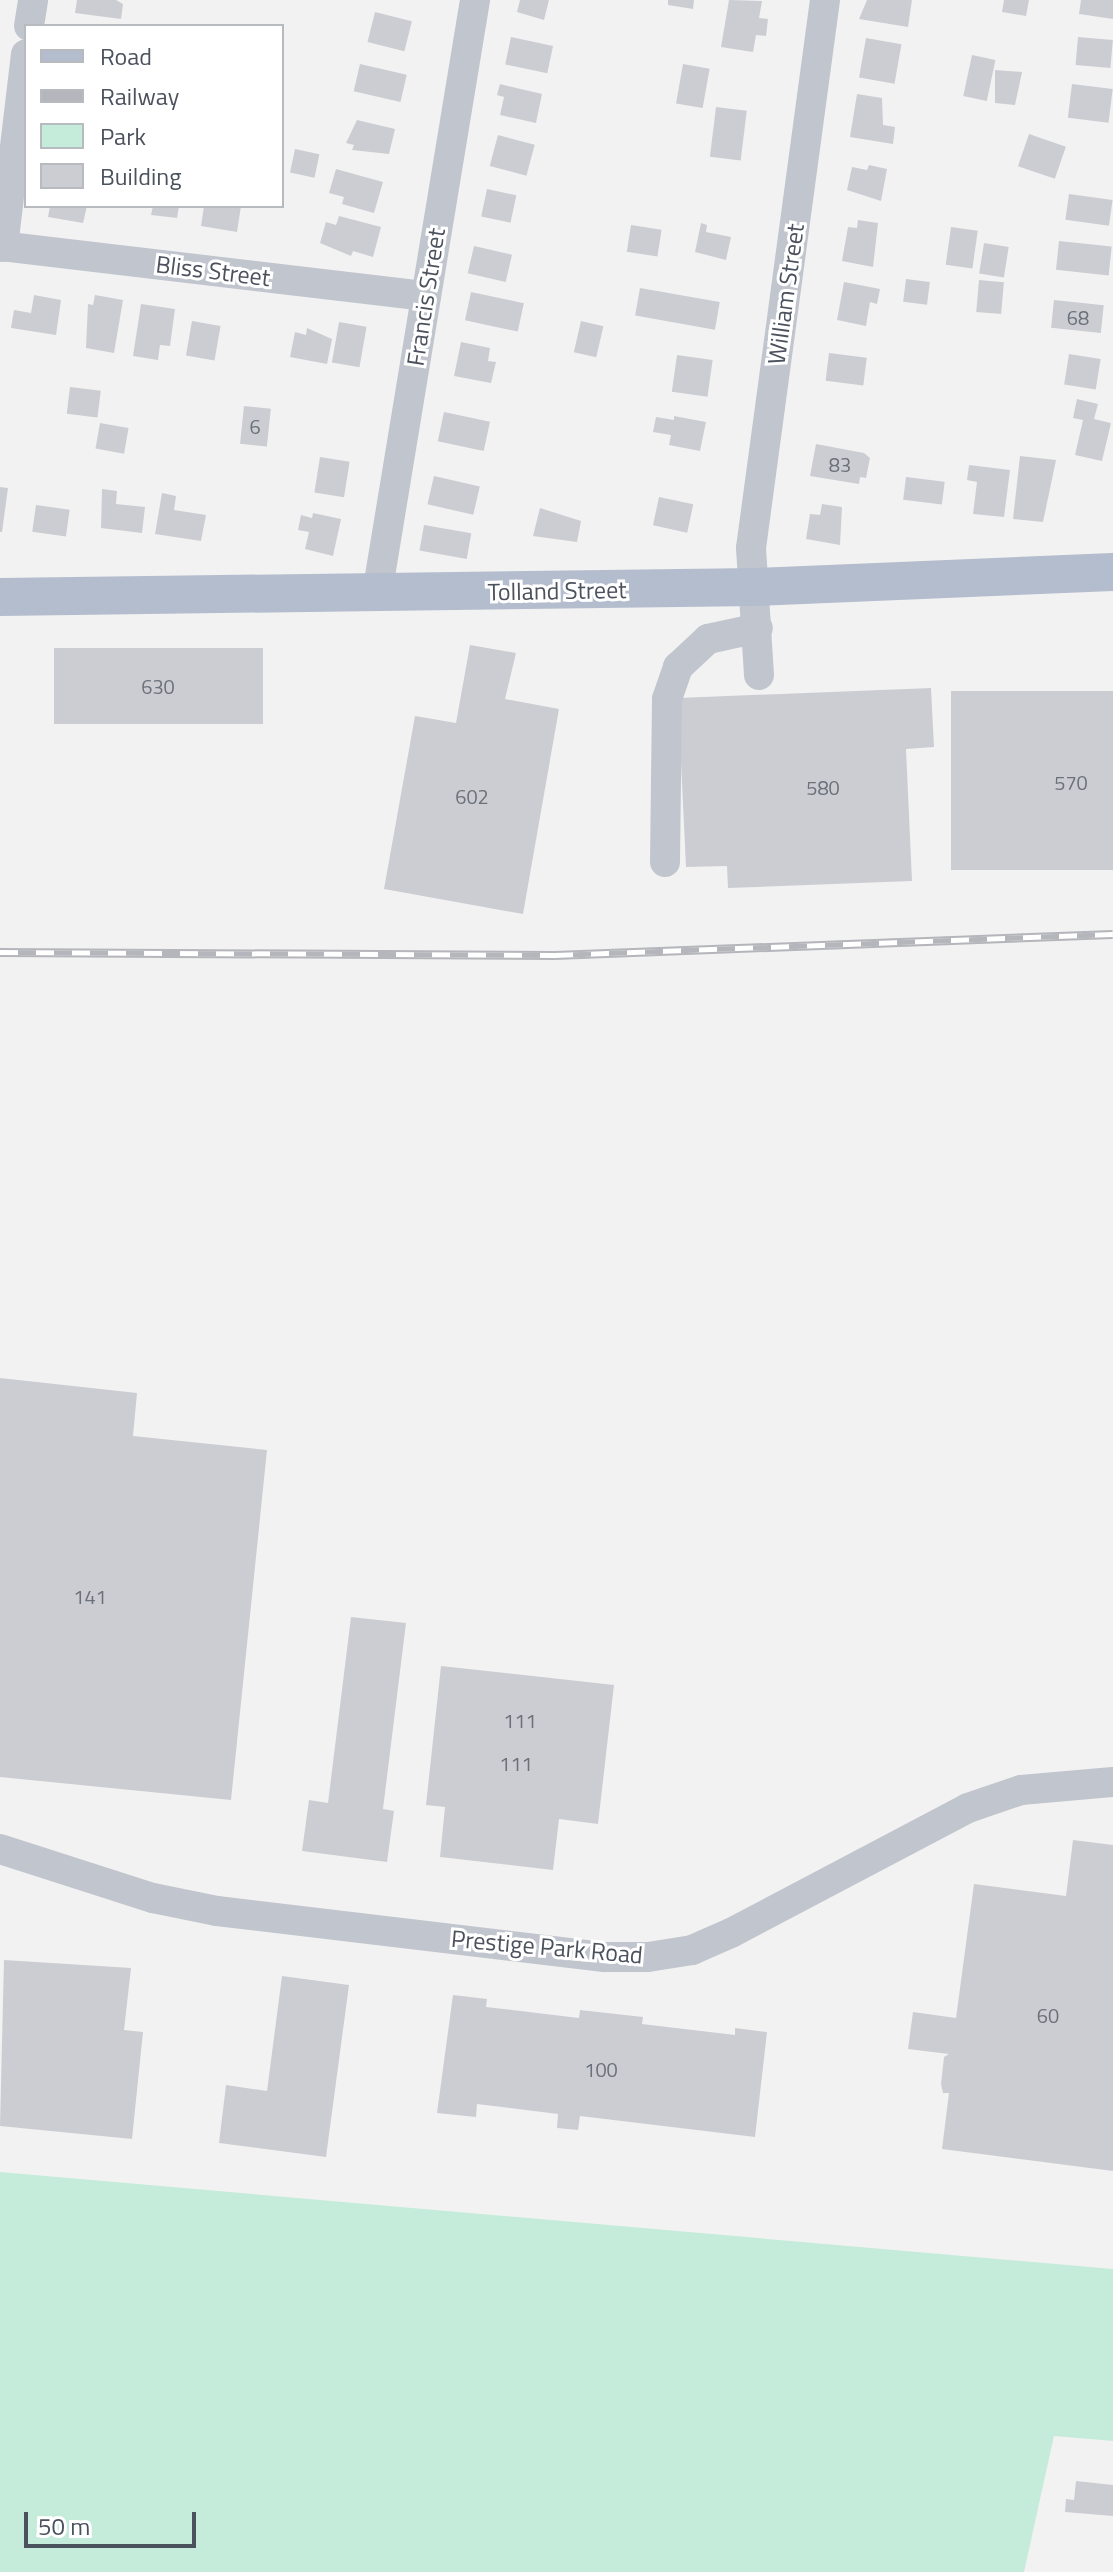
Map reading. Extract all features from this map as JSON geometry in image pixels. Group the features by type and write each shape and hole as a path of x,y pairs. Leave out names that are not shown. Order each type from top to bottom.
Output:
{"main road":[{"name":"Tolland Street","path":"0,597 755,587 1113,572"}],"street":[{"path":"29,24 33,0"},
{"name":"Francis Street","path":"377,594 475,0"},
{"name":"William Street","path":"759,675 751,548 825,0"},
{"path":"1,246 24,69"},
{"name":"Bliss Street","path":"1,246 426,296"},
{"path":"665,862 667,699 678,667 708,639 758,628"},
{"name":"Prestige Park Road","path":"0,1849 153,1898 217,1911 604,1957 648,1957 692,1950 731,1933 968,1808 1021,1790 1113,1782"}],"green space":[{"path":"0,2172 1113,2269 1113,2441 1054,2436 1024,2572 0,2572"}],"building":[{"path":"77,0 116,0 123,4 121,19 75,13"},
{"path":"520,0 549,0 544,20 517,12"},
{"path":"668,0 694,0 693,9 668,5"},
{"path":"729,0 762,1 759,18 768,19 766,36 756,35 753,52 721,47"},
{"path":"867,0 912,0 908,27 859,19"},
{"path":"1004,0 1029,0 1026,16 1002,12"},
{"path":"1081,0 1113,0 1113,19 1079,14"},
{"path":"375,12 412,21 404,51 368,42"},
{"path":"511,37 553,46 547,73 505,64"},
{"path":"1078,37 1113,40 1110,68 1076,65"},
{"path":"866,38 901,44 895,84 859,77"},
{"path":"972,55 995,60 987,101 963,96"},
{"path":"360,64 407,75 400,102 354,91"},
{"path":"683,64 710,69 703,108 676,103"},
{"path":"995,70 1022,72 1015,105 995,103"},
{"path":"500,84 542,94 536,123 500,115 504,97 497,95"},
{"path":"1072,84 1113,89 1109,123 1068,118"},
{"path":"857,94 882,98 883,125 895,127 893,144 850,137"},
{"path":"716,107 747,111 741,160 710,157"},
{"path":"357,120 395,129 389,154 352,150 354,145 346,143"},
{"path":"1029,134 1066,147 1055,179 1018,166"},
{"path":"498,135 535,145 526,176 490,166"},
{"path":"295,149 319,154 314,178 290,172"},
{"path":"869,165 887,169 881,201 847,190 852,167 867,170"},
{"path":"336,169 383,182 374,213 342,204 344,197 329,193"},
{"path":"487,189 516,195 511,223 481,216"},
{"path":"1069,194 1113,200 1109,226 1065,220"},
{"path":"50,208 87,208 83,223 48,217"},
{"path":"153,208 179,208 177,218 151,215"},
{"path":"204,208 241,208 237,232 201,226"},
{"path":"339,216 381,227 373,257 353,251 351,256 320,243 326,222 336,225"},
{"path":"858,220 878,223 873,267 842,261 848,227 857,228"},
{"path":"701,223 707,225 706,232 731,237 726,260 695,252"},
{"path":"631,225 662,230 657,257 627,252"},
{"path":"951,227 978,231 972,268 946,265"},
{"path":"1059,241 1112,247 1109,275 1056,270"},
{"path":"984,243 1009,247 1004,278 979,274"},
{"path":"474,246 512,255 506,282 468,273"},
{"path":"906,279 930,282 927,305 903,302"},
{"path":"979,280 1004,282 1001,314 976,312"},
{"path":"844,282 880,289 877,304 870,302 866,326 837,320"},
{"path":"640,288 720,302 715,330 635,316"},
{"path":"471,292 524,303 518,332 465,320"},
{"path":"34,295 61,300 56,335 11,328 14,310 31,313"},
{"path":"95,295 123,300 114,353 86,348 88,304 93,305"},
{"path":"1054,300 1104,305 1101,333 1051,328"},
{"path":"141,304 175,309 170,346 160,345 158,360 133,356"},
{"path":"192,321 221,326 214,361 186,355"},
{"path":"581,321 603,326 596,357 574,352"},
{"path":"339,322 367,327 359,367 332,362"},
{"path":"307,328 332,339 327,364 290,357 295,332 306,335"},
{"path":"461,342 490,348 488,361 496,362 491,383 454,376"},
{"path":"829,353 867,358 863,385 826,381"},
{"path":"1069,354 1101,359 1096,390 1064,385"},
{"path":"677,355 713,360 708,397 672,392"},
{"path":"70,387 101,391 97,418 67,414"},
{"path":"1077,399 1098,404 1094,419 1111,423 1102,461 1075,455 1083,420 1073,418"},
{"path":"244,406 271,409 267,447 240,444"},
{"path":"444,412 490,422 484,451 438,441"},
{"path":"674,416 706,422 700,451 669,445 671,435 653,432 656,417 674,420"},
{"path":"100,423 129,428 124,454 95,449"},
{"path":"816,444 864,453 870,458 866,478 860,477 859,484 810,476"},
{"path":"1020,456 1056,460 1043,522 1013,519"},
{"path":"320,457 350,462 344,497 314,493"},
{"path":"969,465 1010,470 1004,517 973,514 977,482 967,480"},
{"path":"434,476 480,487 473,515 427,504"},
{"path":"906,477 945,482 942,505 903,500"},
{"path":"0,487 8,488 2,532 0,532"},
{"path":"102,489 117,491 116,504 145,507 142,533 101,528"},
{"path":"162,493 176,496 174,510 206,515 201,541 155,534"},
{"path":"659,497 693,504 687,533 653,525"},
{"path":"822,504 842,507 840,545 806,539 810,514 820,515"},
{"path":"36,505 70,510 66,536 32,532"},
{"path":"540,508 581,521 577,542 533,536"},
{"path":"313,513 341,519 333,556 305,549 309,532 298,530 301,515 312,518"},
{"path":"424,525 471,533 467,559 419,551"},
{"path":"470,645 516,653 505,699 559,709 523,914 384,889 415,716 456,723"},
{"path":"54,648 263,648 263,724 54,724"},
{"path":"931,688 934,747 906,749 912,881 728,888 727,866 686,867 678,698"},
{"path":"951,691 1113,691 1113,870 951,870"},
{"path":"0,1378 137,1393 133,1436 267,1450 231,1800 0,1777"},
{"path":"351,1617 406,1623 383,1809 394,1811 387,1862 302,1851 309,1800 328,1803"},
{"path":"441,1666 614,1685 598,1824 559,1819 553,1870 440,1857 445,1807 426,1805"},
{"path":"1073,1840 1113,1845 1113,2171 942,2149 949,2093 943,2093 941,2084 944,2057 949,2054 908,2049 913,2012 956,2018 974,1884 1066,1896"},
{"path":"4,1960 131,1968 124,2030 143,2032 132,2139 0,2126"},
{"path":"282,1976 349,1985 326,2157 219,2143 226,2085 267,2091"},
{"path":"453,1995 487,1999 486,2007 579,2018 580,2010 643,2017 642,2024 735,2035 735,2028 767,2032 755,2137 580,2116 578,2130 557,2128 558,2114 477,2104 476,2117 437,2113"},
{"path":"1076,2481 1113,2485 1113,2516 1065,2512 1066,2499 1074,2500"}],"railway":[{"path":"0,952 555,955 1113,934"}]}
